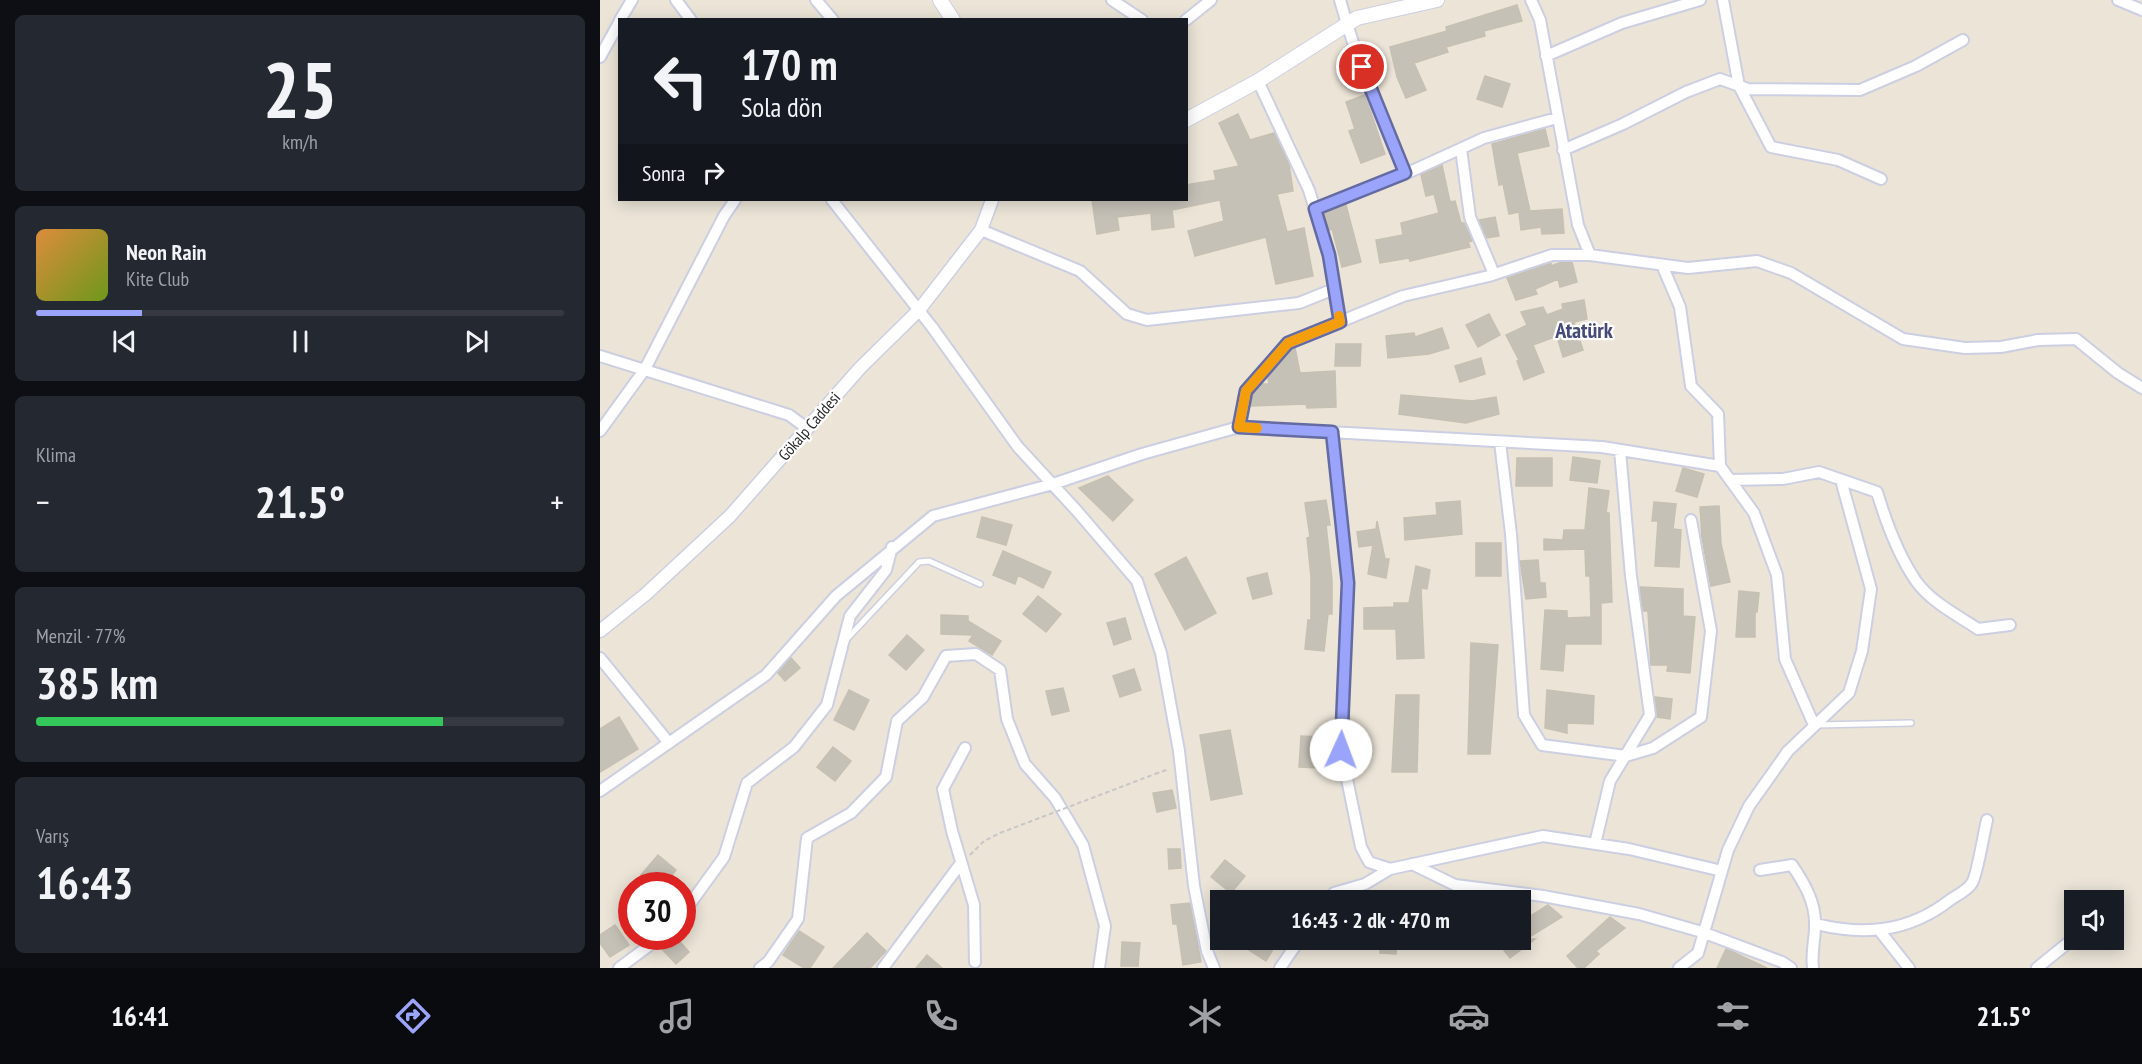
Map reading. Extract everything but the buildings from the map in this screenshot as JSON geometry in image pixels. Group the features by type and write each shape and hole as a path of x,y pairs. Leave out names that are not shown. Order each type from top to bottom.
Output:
{"main road":[{"path":"940,0 951,18"},
{"path":"1188,119 1258,81 1357,18 1437,0"}],"street":[{"path":"621,18 632,0"},
{"path":"676,0 690,18"},
{"path":"816,0 831,18"},
{"path":"1112,0 1139,18"},
{"path":"1188,18 1210,0"},
{"path":"1340,0 1347,25 1405,173"},
{"path":"1531,0 1540,20 1578,225 1590,255"},
{"path":"1546,56 1622,23 1700,0"},
{"path":"1723,0 1738,86 1771,147 1838,160 1881,179"},
{"path":"2118,0 2142,10"},
{"path":"600,57 618,24"},
{"path":"1563,150 1623,124 1686,92 1720,80 1748,89 1860,90 1916,66 1963,40"},
{"path":"1258,81 1309,190 1329,255 1340,322"},
{"path":"1315,209 1484,138 1557,118"},
{"path":"1461,149 1470,216 1494,274"},
{"path":"600,431 645,369 724,216 734,201"},
{"path":"833,201 919,310 1018,447 1137,581 1161,653 1181,765 1194,886 1207,951 1214,968"},
{"name":"Gökalp Caddesi","path":"600,631 646,594 730,516 860,368 919,310 981,230 992,201"},
{"path":"981,230 1080,271 1127,314 1147,321 1299,303 1334,289"},
{"path":"1239,427 1246,391 1288,343 1403,296 1494,274 1552,255 1590,255 1688,268 1757,261 1791,273 1903,339 1965,348 2001,347 2038,340 2076,339 2118,373 2142,388"},
{"path":"1662,265 1680,307 1691,386 1718,414 1720,466 1754,513 1777,575 1785,659 1814,725"},
{"path":"600,356 789,415 808,429"},
{"path":"600,791 766,675 836,596 892,547 933,516 1053,484 1142,454 1239,427 1620,450 1720,466"},
{"path":"1332,432 1348,583 1341,750 1361,847 1369,862 1390,869"},
{"path":"1500,442 1510,534 1524,715 1542,745 1626,756 1653,748 1701,717 1711,631 1691,520"},
{"path":"1595,844 1610,782 1650,715 1631,576 1620,450"},
{"path":"1730,480 1783,479 1819,472 1877,492 1887,524 1917,581 1938,602 1978,629 2010,625"},
{"path":"1679,968 1698,953 1702,932 1728,850 1749,806 1788,751 1849,693 1862,651 1871,589 1841,480"},
{"path":"696,896 724,857 747,783 794,747 827,705 850,616 886,570 892,547"},
{"path":"760,968 768,962 798,919 807,838 851,813 886,777 897,721 923,698 946,656 976,654 1000,670 1007,719 1025,764 1055,798 1083,845 1105,926 1099,968"},
{"path":"600,658 669,743"},
{"path":"965,748 943,789 974,905 975,962"},
{"path":"1815,924 1842,930 1879,930 1901,927 1935,912 1972,884 1987,820"},
{"path":"1346,890 1365,884 1390,869 1543,836 1629,849 1722,870"},
{"path":"883,968 961,862"},
{"path":"1412,864 1455,885 1543,896 1640,914 1702,932 1782,962 1791,968"},
{"path":"1760,870 1791,865 1809,892 1815,924 1811,957 1813,968"},
{"path":"1879,930 1909,968"},
{"path":"2037,968 2064,946"},
{"path":"619,968 643,950"},
{"path":"1280,968 1292,950"}],"lane":[{"path":"843,643 919,562 929,561 980,584"},
{"path":"1814,725 1911,723"}],"path":[{"path":"961,862 984,842 1000,833 1181,765"}],"slow traffic":[{"path":"1257,428 1239,427 1246,391 1288,343 1340,322 1339,316"}],"district":[{"name":"Atatürk","path":"1584,330"}],"route":[{"path":"1341,750 1348,583 1332,432 1239,427 1246,391 1288,343 1340,322 1329,255 1315,209 1405,173 1362,67"}]}
